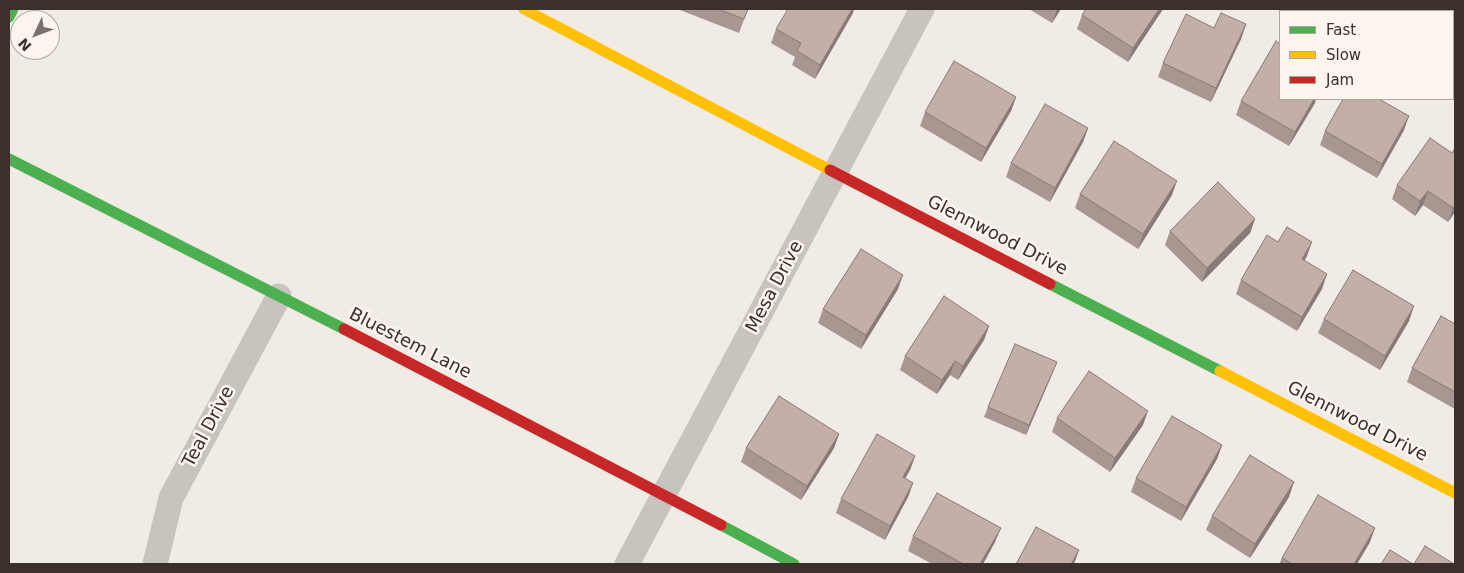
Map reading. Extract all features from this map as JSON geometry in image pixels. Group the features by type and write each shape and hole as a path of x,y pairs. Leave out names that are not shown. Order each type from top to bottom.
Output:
{"street":[{"path":"9,17 13,9"},
{"name":"Glennwood Drive","path":"524,9 836,173 1455,493"},
{"name":"Mesa Drive","path":"627,564 922,9"},
{"name":"Bluestem Lane","path":"9,159 279,296 794,564"},
{"name":"Teal Drive","path":"155,564 171,498 279,296"}],"building":[{"path":"718,9 748,9 744,19"},
{"path":"788,9 852,9 820,65 797,51 801,43 776,29"},
{"path":"1086,9 1159,9 1133,48 1082,15"},
{"path":"1221,13 1246,24 1216,88 1163,63 1186,14 1214,28"},
{"path":"1276,41 1279,43 1279,100 1313,100 1295,132 1241,101"},
{"path":"954,61 1016,97 986,148 925,112"},
{"path":"1342,100 1381,100 1409,116 1382,164 1325,131"},
{"path":"1045,104 1088,128 1055,188 1011,163"},
{"path":"1430,138 1452,153 1455,148 1455,205 1453,208 1428,191 1420,201 1397,185"},
{"path":"1114,141 1177,181 1143,234 1080,194"},
{"path":"1218,182 1255,219 1207,268 1170,231"},
{"path":"1287,227 1312,242 1302,259 1327,274 1302,317 1241,280 1267,235 1278,242"},
{"path":"861,249 903,275 866,335 823,309"},
{"path":"1353,270 1414,306 1385,356 1324,319"},
{"path":"944,296 989,326 963,366 955,361 942,380 905,356"},
{"path":"1441,316 1455,324 1455,392 1412,368"},
{"path":"1015,344 1057,362 1029,425 988,407"},
{"path":"1089,371 1148,411 1115,458 1057,418"},
{"path":"779,396 839,434 807,486 746,448"},
{"path":"1172,416 1222,445 1186,507 1136,478"},
{"path":"877,434 915,456 903,477 913,483 890,526 841,499"},
{"path":"1250,455 1294,482 1255,544 1212,516"},
{"path":"937,493 1001,528 980,564 963,564 913,536"},
{"path":"1318,495 1375,528 1354,564 1292,564 1282,558"},
{"path":"1036,527 1079,550 1071,564 1016,564"},
{"path":"1425,546 1454,564 1414,564"},
{"path":"1390,550 1413,564 1381,564"}],"traffic: fast":[{"path":"9,17 13,9"},
{"path":"9,159 344,329"},
{"path":"1050,284 1220,371"},
{"path":"721,525 794,564"}],"traffic: slow":[{"path":"524,9 830,170"},
{"path":"1220,371 1455,493"}],"traffic: jam":[{"path":"830,170 1050,284"},
{"path":"344,329 721,525"}]}
